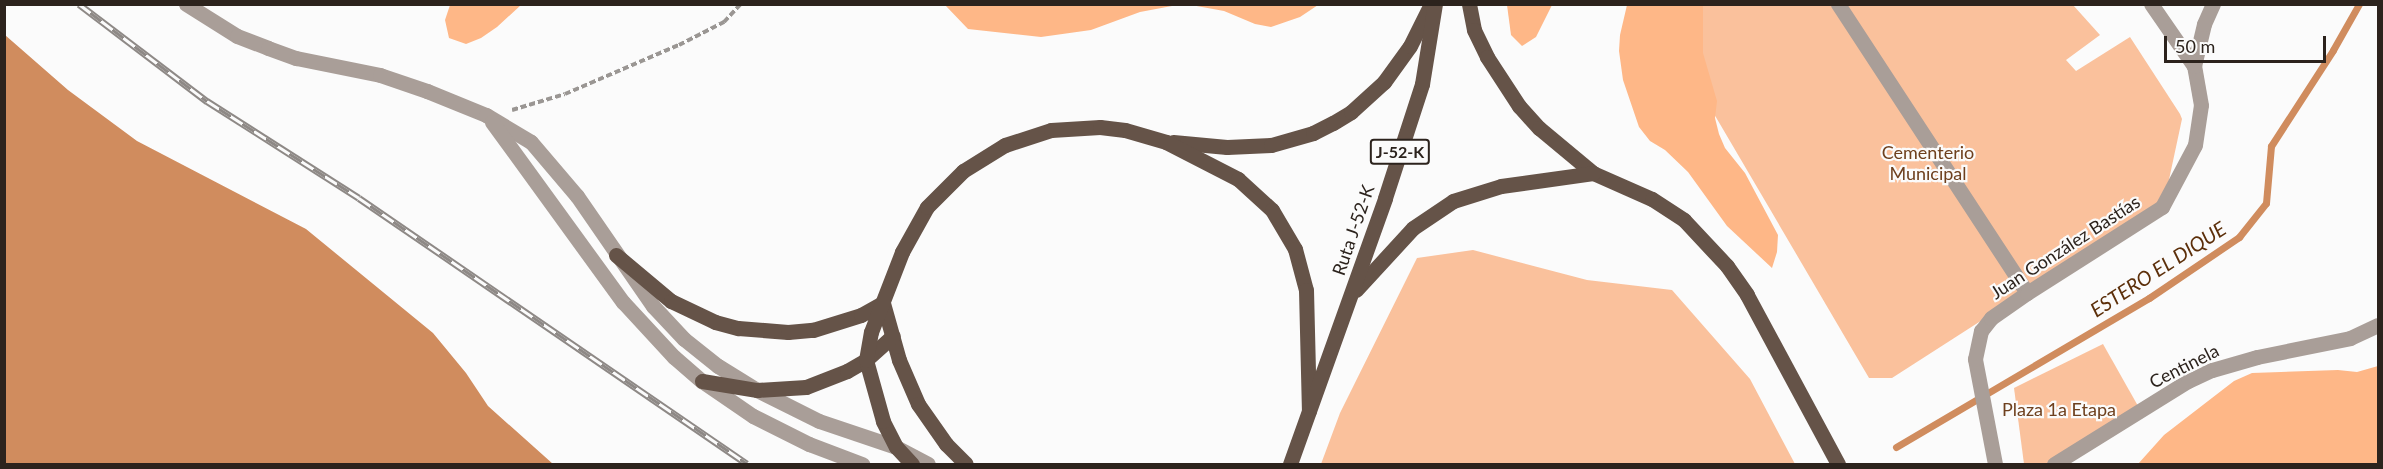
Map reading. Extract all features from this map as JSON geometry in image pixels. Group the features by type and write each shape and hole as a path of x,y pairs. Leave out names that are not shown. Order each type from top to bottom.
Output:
{"main road":[{"path":"1166,142 1249,147 1292,140 1333,123 1352,112 1384,82 1410,46 1431,4"},
{"name":"Ruta J-52-K","path":"1290,465 1422,84 1436,4"},
{"path":"1468,4 1480,44 1519,106 1556,145 1593,174 1652,199 1683,219 1704,238 1747,295 1838,465"},
{"path":"912,465 896,447 873,390 866,360 871,332 902,252 927,207 963,171 983,157 1028,136 1076,127 1125,130 1166,142 1238,179 1272,210 1295,249 1306,290 1309,411"},
{"path":"1350,297 1413,228 1454,201 1501,186 1593,174"},
{"path":"616,255 671,301 715,322 738,328 779,332 813,330 861,315 883,303"},
{"path":"883,303 899,360 918,404 946,444 966,465"},
{"path":"702,381 757,390 806,387 847,371 866,360 893,336"}],"street":[{"path":"186,4 237,36 296,58 380,75 427,91 486,115 531,142 577,196 653,306 684,339 718,366 757,390 819,421 896,447 928,465"},
{"path":"1838,4 2027,293"},
{"name":"Juan González Bastías","path":"1995,465 1975,349 1985,324 2027,293 2162,207 2195,145 2201,105 2194,66 2151,4"},
{"name":"Juan González Bastías","path":"2194,66 2213,4"},
{"path":"486,115 623,302 674,357 702,381 781,431 862,465"},
{"name":"Centinela","path":"2054,465 2188,381 2212,370 2257,357 2350,338 2379,325"}],"path":[{"path":"486,115 565,94 633,66 724,22 741,4"}],"green space":[{"name":"Cementerio Municipal","path":"1699,4 2073,5 2100,35 2066,60 2076,71 2130,37 2180,114 2182,119 2164,203 1892,378 1869,378 1707,102 1696,17"},
{"path":"1473,250 1587,280 1672,290 1750,379 1795,464 1321,464 1340,413 1417,258"},
{"name":"Plaza 1a Etapa","path":"2103,344 2138,406 2046,464 2024,464 2014,388"}],"shaded area":[{"path":"450,4 521,5 497,27 481,38 466,44 449,38 445,20"},
{"path":"1507,4 1552,5 1536,37 1522,46 1511,35"},
{"path":"945,5 1191,5 1140,12 1091,30 1041,37 968,29"},
{"path":"1191,5 1318,5 1300,17 1271,27 1255,24 1224,11"},
{"path":"1627,5 1703,5 1703,53 1717,101 1715,118 1719,134 1725,148 1745,173 1778,235 1777,252 1772,268 1727,226 1688,172 1665,150 1650,141 1639,127 1623,80 1619,51"},
{"path":"5,35 68,90 137,141 306,229 433,333 466,373 488,406 553,464 5,464"},
{"path":"2378,366 2378,464 2138,464 2164,435 2234,381 2252,373 2338,370 2357,372"}],"waterway":[{"name":"ESTERO EL DIQUE","path":"1896,447 2149,298 2239,237 2266,203 2271,146 2333,50 2359,4"}],"railway":[{"path":"79,4 207,101 359,198 747,464"}]}
